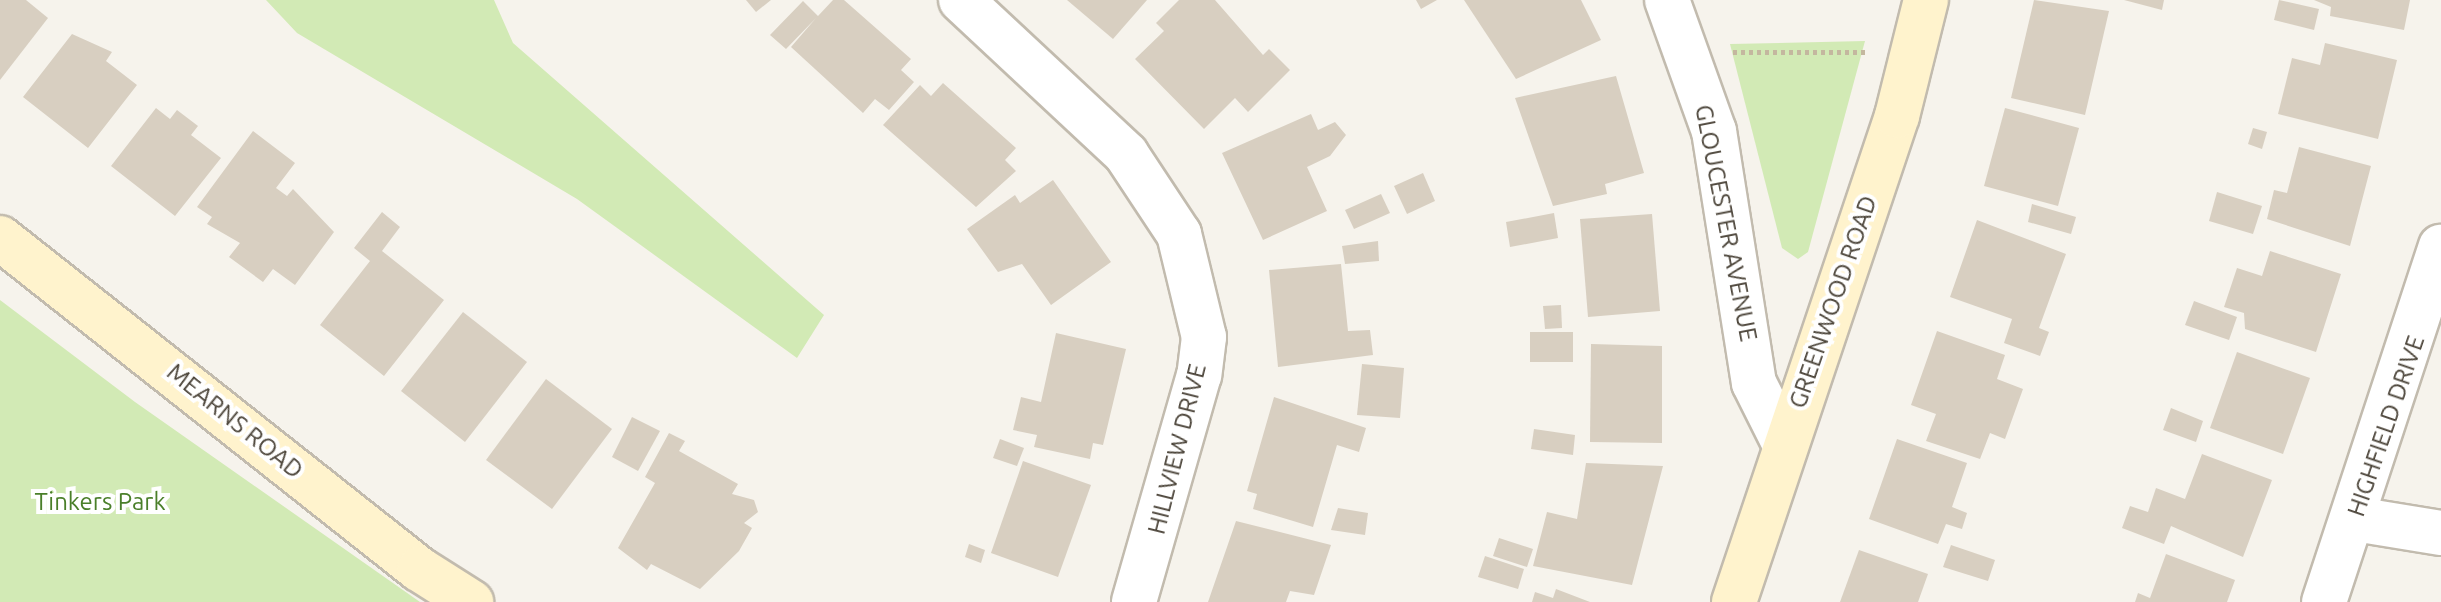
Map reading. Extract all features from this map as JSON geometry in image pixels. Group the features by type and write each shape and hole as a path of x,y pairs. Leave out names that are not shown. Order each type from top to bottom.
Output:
{"street":[{"name":"HILLVIEW DRIVE","path":"961,0 1126,154 1179,234 1204,337 1201,363 1186,438 1134,602"},
{"name":"GLOUCESTER AVENUE","path":"1667,0 1690,52 1714,131 1754,383 1785,445"},
{"name":"GREENWOOD ROAD","path":"1734,602 1916,52 1926,0"},
{"name":"MEARNS ROAD","path":"0,238 419,569 471,602"},
{"name":"HIGHFIELD DRIVE","path":"2324,602 2355,519 2441,247"},
{"path":"2355,519 2441,533"}],"path":[{"path":"1690,52 1916,52"}],"green space":[{"path":"266,0 494,0 513,43 824,315 797,358 577,199 297,33"},
{"path":"1865,41 1808,252 1798,259 1782,248 1730,44"},
{"name":"Tinkers Park","path":"0,300 135,402 420,602 0,602"}],"building":[{"path":"0,0 26,0 48,18 0,80"},
{"path":"746,0 771,0 756,12"},
{"path":"833,0 844,0 911,59 901,70 914,82 889,110 875,99 863,113 791,47 816,18 786,49 770,35 803,1 818,16"},
{"path":"1067,0 1147,0 1113,39"},
{"path":"1179,0 1215,0 1263,55 1269,49 1290,70 1248,112 1235,98 1204,129 1135,59 1164,31 1156,23"},
{"path":"1416,0 1437,0 1421,9"},
{"path":"1464,0 1581,0 1601,40 1516,79"},
{"path":"2034,0 2109,11 2085,115 2011,98"},
{"path":"2124,0 2164,0 2162,10"},
{"path":"2279,0 2319,9 2314,30 2274,20"},
{"path":"2314,0 2410,0 2404,30 2330,16 2331,7"},
{"path":"72,34 112,52 106,61 137,85 88,148 23,97"},
{"path":"2325,43 2397,60 2378,139 2278,114 2292,58 2320,65"},
{"path":"1616,76 1644,173 1605,184 1607,194 1553,206 1515,98"},
{"path":"943,83 1016,148 1005,160 1016,171 976,207 883,125 920,85 931,96"},
{"path":"156,108 170,119 177,110 198,126 191,135 221,158 175,216 111,166"},
{"path":"2005,108 2079,128 2058,206 1984,186"},
{"path":"1311,114 1318,130 1335,122 1346,135 1330,156 1307,167 1327,211 1263,240 1222,153"},
{"path":"2253,128 2267,132 2262,149 2248,144"},
{"path":"253,131 295,163 276,188 287,196 293,189 334,232 295,285 273,269 263,282 229,257 240,243 207,224 212,217 197,207"},
{"path":"2299,147 2371,166 2350,246 2267,219 2274,190 2287,193"},
{"path":"1423,173 1435,201 1407,214 1394,186"},
{"path":"1053,180 1111,262 1051,305 1022,264 998,272 967,229 1015,195 1020,203"},
{"path":"2217,192 2262,206 2253,234 2209,221"},
{"path":"1381,194 1390,213 1354,229 1345,210"},
{"path":"2032,204 2076,217 2071,234 2028,222"},
{"path":"382,212 400,227 382,251 444,300 384,376 320,325 370,261 354,248"},
{"path":"1554,213 1558,238 1510,247 1506,222"},
{"path":"1652,214 1660,311 1588,317 1580,219"},
{"path":"1977,220 2066,254 2039,328 2049,332 2040,356 2004,343 2012,319 1950,297"},
{"path":"1378,241 1379,261 1345,264 1342,246"},
{"path":"2270,251 2341,274 2316,352 2245,329 2244,313 2224,307 2237,268 2262,276"},
{"path":"1341,264 1348,331 1370,330 1373,355 1278,367 1269,270"},
{"path":"2194,301 2237,317 2229,340 2185,325"},
{"path":"1561,305 1562,328 1545,329 1543,306"},
{"path":"463,312 527,362 465,442 401,391"},
{"path":"1937,331 2005,355 1997,379 2023,389 2005,439 1990,433 1980,459 1926,441 1936,414 1911,405"},
{"path":"1530,332 1573,332 1573,362 1530,362"},
{"path":"1056,333 1126,349 1103,445 1093,443 1090,459 1034,447 1037,435 1013,430 1021,397 1041,402"},
{"path":"1591,344 1662,346 1662,443 1590,442"},
{"path":"2237,352 2310,378 2283,454 2210,428"},
{"path":"1362,364 1404,368 1400,418 1357,415"},
{"path":"546,379 612,429 552,509 486,460"},
{"path":"1274,397 1366,428 1359,452 1337,445 1313,527 1253,509 1257,494 1247,491"},
{"path":"2171,408 2203,421 2196,442 2163,430"},
{"path":"632,417 660,431 638,471 612,457"},
{"path":"1534,429 1575,435 1573,455 1531,449"},
{"path":"669,433 685,441 679,451 738,484 732,494 754,500 758,512 744,523 752,528 739,551 700,589 651,564 647,570 618,548 655,483 645,477"},
{"path":"1000,439 1024,448 1017,466 993,458"},
{"path":"1897,439 1967,463 1952,507 1967,513 1962,529 1946,524 1938,544 1869,519"},
{"path":"2202,454 2272,480 2243,557 2171,526 2164,544 2122,528 2130,506 2148,512 2156,488 2185,499"},
{"path":"1023,461 1091,485 1058,577 991,553"},
{"path":"1586,463 1663,466 1632,585 1533,566 1547,512 1577,519"},
{"path":"1338,508 1368,513 1365,535 1331,530"},
{"path":"1236,521 1331,545 1314,595 1290,591 1286,602 1208,602"},
{"path":"1499,538 1533,549 1527,567 1493,556"},
{"path":"969,544 985,550 981,563 965,557"},
{"path":"1951,545 1995,560 1988,581 1943,567"},
{"path":"1859,550 1928,574 1918,602 1840,602"},
{"path":"2166,554 2235,580 2227,602 2135,602 2138,593 2150,598"},
{"path":"1485,556 1524,569 1518,589 1478,577"},
{"path":"1556,589 1590,602 1532,602 1535,592 1553,598"}]}
